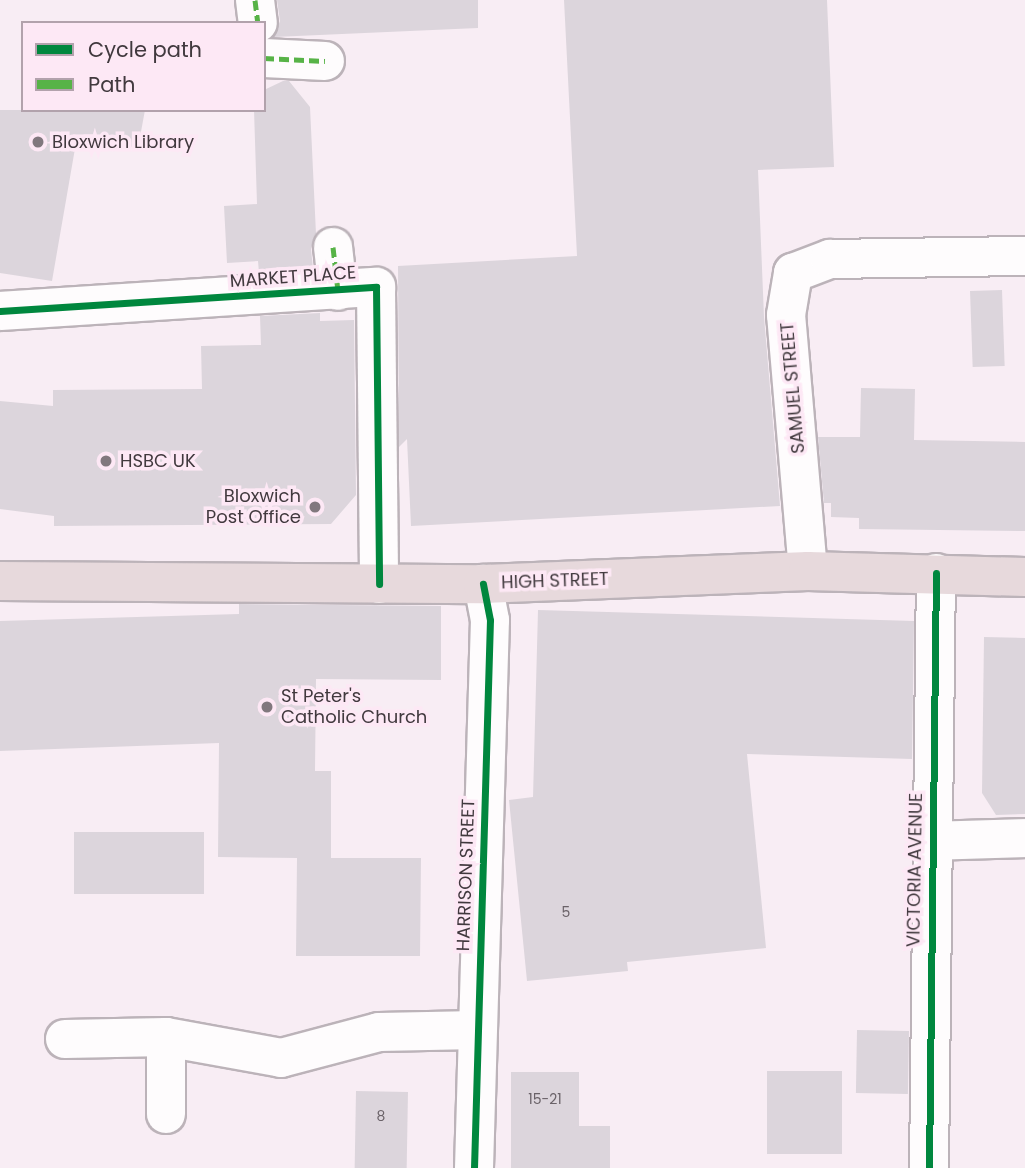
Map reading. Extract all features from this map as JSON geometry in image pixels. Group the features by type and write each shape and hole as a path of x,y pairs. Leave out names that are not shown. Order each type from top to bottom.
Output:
{"highway":[{"name":"HIGH STREET","path":"0,581 379,584 487,602 808,571 1025,577"}],"street":[{"path":"255,0 258,21"},
{"path":"266,58 325,61"},
{"path":"333,247 338,290"},
{"name":"SAMUEL STREET","path":"808,571 786,315 793,273 830,259 1025,256"},
{"name":"MARKET PLACE","path":"0,311 376,287 379,584"},
{"name":"VICTORIA AVENUE","path":"929,1168 930,841 936,573"},
{"name":"HARRISON STREET","path":"474,1168 487,602"},
{"path":"930,841 1025,838"},
{"path":"65,1039 166,1037 281,1058 379,1032 477,1030"},
{"path":"166,1037 166,1114"}],"building":[{"path":"277,0 478,0 478,28 274,37 280,21"},
{"path":"564,0 827,0 834,167 758,170 764,317 780,506 411,526 407,439 399,447 398,266 577,256"},
{"path":"289,81 310,107 316,234 311,249 313,269 259,273 258,261 227,263 224,206 257,204 254,112 266,112 266,89"},
{"name":"Bloxwich Library","path":"0,110 145,112 138,148 77,137 52,281 0,273"},
{"path":"1002,290 1005,366 973,367 970,291"},
{"path":"320,313 320,321 354,320 356,495 331,524 54,526 54,516 0,509 0,401 53,406 53,390 202,389 201,346 261,345 260,316"},
{"path":"861,388 915,389 914,440 1025,442 1025,531 859,529 859,518 831,517 831,503 824,503 818,437 860,437"},
{"path":"239,604 441,606 441,680 316,679 315,771 331,771 331,858 421,858 420,956 296,956 297,858 218,857 219,743 0,751 0,621 239,614"},
{"path":"538,610 914,621 912,759 747,754 766,948 627,962 628,971 527,981 509,800 533,797"},
{"path":"984,637 1025,638 1025,814 996,815 982,793"},
{"path":"74,832 204,832 204,894 74,894"},
{"path":"857,1030 909,1031 908,1094 856,1093"},
{"path":"767,1071 842,1071 842,1154 767,1154"},
{"path":"511,1072 579,1072 579,1126 610,1126 610,1168 511,1168"},
{"path":"356,1091 408,1092 407,1168 355,1168"}],"marked path":[{"path":"255,0 258,21"},
{"path":"266,58 325,61"},
{"path":"333,247 338,291"}],"cycle path":[{"path":"0,311 376,287 379,584"},
{"path":"929,1168 936,573"},
{"path":"474,1168 490,620 483,584"}],"place":[{"name":"Bloxwich Library","path":"38,142"},
{"name":"HSBC UK","path":"106,461"},
{"name":"Bloxwich Post Office","path":"315,507"},
{"name":"St Peter's Catholic Church","path":"267,707"}]}
